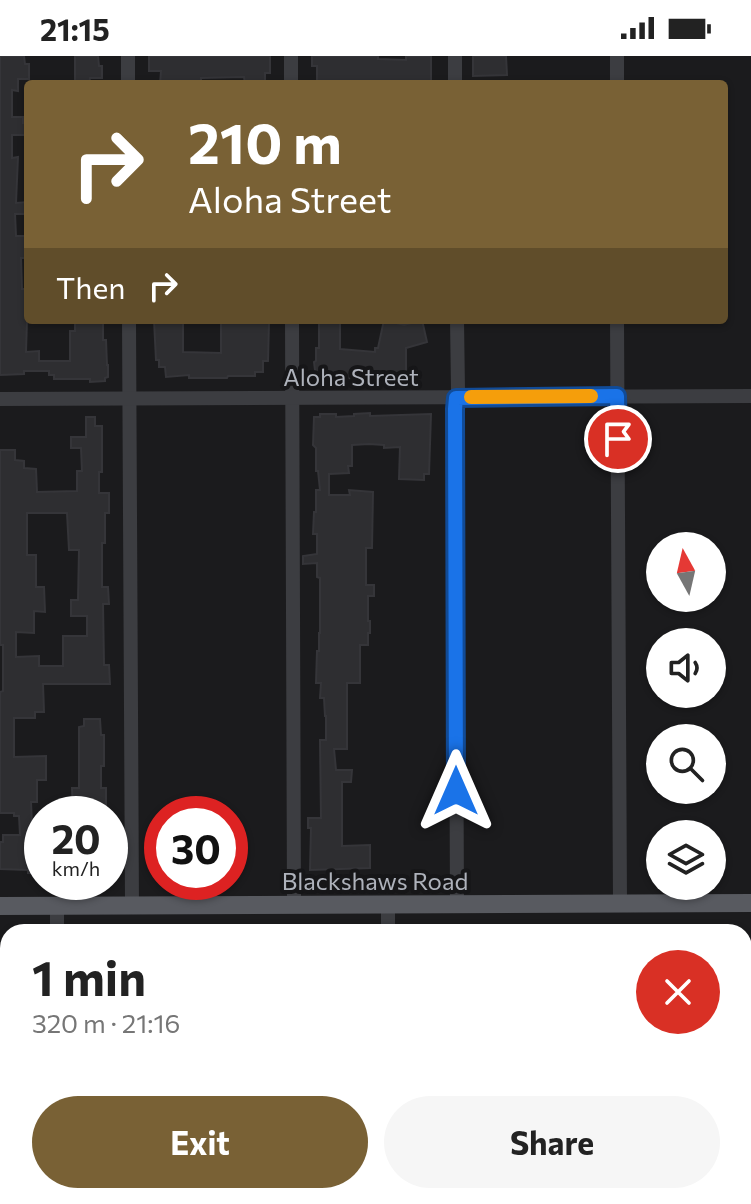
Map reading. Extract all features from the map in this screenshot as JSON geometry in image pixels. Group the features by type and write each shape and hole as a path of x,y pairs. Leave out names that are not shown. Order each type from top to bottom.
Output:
{"main road":[{"name":"Blackshaws Road","path":"0,906 751,903"}],"street":[{"path":"128,56 128,80"},
{"path":"291,56 291,80"},
{"path":"455,56 455,80"},
{"path":"617,56 617,80"},
{"path":"129,324 132,905"},
{"path":"292,324 294,905"},
{"path":"457,324 457,904"},
{"path":"617,324 620,903"},
{"name":"Aloha Street","path":"0,399 751,396"},
{"path":"388,904 388,924"},
{"path":"57,906 57,924"}],"building":[{"path":"0,56 24,56 25,64 29,64 29,79 18,79 18,91 12,90 12,117 23,117 24,135 12,135 12,158 18,157 16,203 24,202 24,214 15,214 16,236 24,236 24,258 21,258 26,352 39,351 39,361 70,361 70,331 75,331 75,324 103,324 108,377 105,381 90,382 90,379 54,379 49,371 0,375"},
{"path":"75,56 98,56 102,78 75,80"},
{"path":"149,56 270,56 270,73 265,73 265,80 244,80 244,77 160,80 161,71 149,71"},
{"path":"312,56 378,56 378,59 406,60 406,56 431,56 431,80 317,80 317,66 312,66"},
{"path":"473,56 506,56 507,75 473,76"},
{"path":"154,324 183,324 183,352 221,353 221,324 269,324 268,361 263,361 263,372 255,372 255,376 166,377 165,367 159,367 159,360 156,360"},
{"path":"319,324 340,324 340,349 375,352 383,324 423,324 427,342 406,348 406,374 371,374 371,378 316,378 314,362 316,348 319,348"},
{"path":"370,413 370,416 431,414 429,474 424,474 424,480 399,479 400,447 384,448 384,445 369,444 352,445 349,473 329,474 329,495 350,495 349,490 373,492 372,548 366,548 366,585 374,585 374,596 368,596 370,633 368,645 360,645 360,683 347,683 347,749 334,749 336,770 352,770 351,782 342,782 342,846 370,845 370,868 310,870 311,828 308,828 308,818 321,818 320,740 326,740 324,698 320,698 321,683 316,683 320,578 317,577 317,563 303,564 303,556 317,554 317,534 313,534 314,512 316,490 320,490 316,448 313,445 314,417 320,417 320,414 336,414 336,417"},
{"path":"86,417 95,417 95,426 102,426 99,493 109,493 105,543 102,543 102,587 108,587 109,604 103,604 104,665 109,665 110,684 43,684 44,712 35,712 35,718 14,718 14,757 46,756 46,780 37,780 37,796 24,796 24,870 0,869 3,835 20,835 19,816 0,813 3,645 0,645 0,450 15,450 15,460 24,461 24,468 36,469 37,492 77,491 77,471 82,471 81,448 71,448 71,437 86,437","holes":["27,513 67,513 69,550 79,550 78,600 71,600 71,616 87,616 87,636 63,636 63,666 39,666 39,656 16,657 16,632 34,633 34,611 45,612 44,587 36,587 36,555 27,555"]},
{"path":"84,719 100,719 101,735 104,735 101,788 106,788 106,796 72,796 72,788 79,788 79,727 84,726"}],"slow traffic":[{"path":"471,397 591,396"}],"route":[{"path":"456,791 456,398 617,396 618,439"}]}
